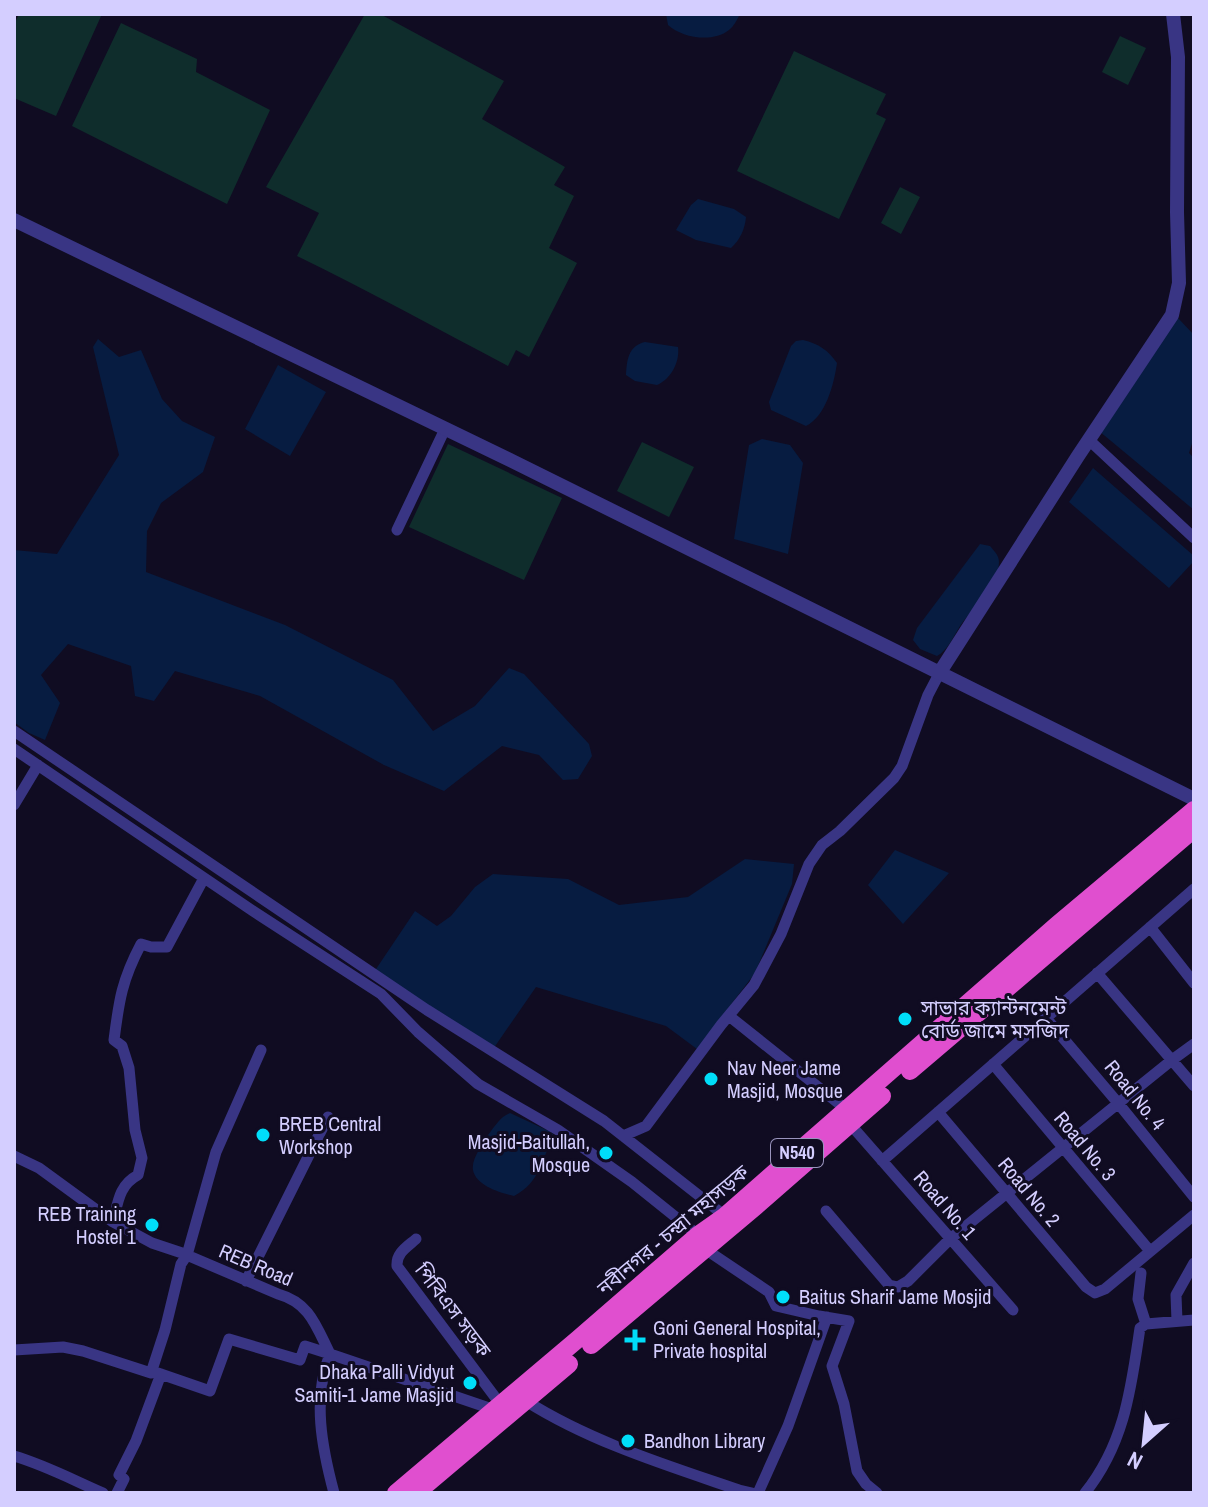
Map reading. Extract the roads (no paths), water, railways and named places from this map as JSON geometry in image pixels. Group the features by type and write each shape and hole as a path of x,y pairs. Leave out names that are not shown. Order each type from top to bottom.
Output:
{"highway":[{"name":"নবীনগর - চন্দ্রা মহাসড়ক","path":"416,1493 526,1401 701,1242 725,1216 848,1117 1057,925 1194,810"},
{"name":"নবীনগর - চন্দ্রা মহাসড়ক","path":"396,1493 1194,829"}],"street":[{"path":"623,1136 646,1126 754,985 781,934 809,864 822,845 894,778 902,766 928,695 940,672 1172,315 1179,283 1178,57 1173,14"},
{"path":"14,220 1194,799"},
{"path":"397,530 445,429"},
{"path":"1089,440 1194,538"},
{"path":"14,731 427,1010 604,1121 725,1216"},
{"path":"14,749 381,994 418,1032 478,1084 558,1130 632,1182 701,1242 769,1292 776,1306 849,1321 832,1366 844,1404 857,1471 877,1493"},
{"path":"14,805 38,765"},
{"path":"113,1222 122,1190 128,1180 138,1175 142,1158 135,1130 129,1068 122,1046 114,1040 119,999 128,970 141,944 167,947 204,878"},
{"path":"882,1161 1194,889"},
{"path":"1150,927 1194,983"},
{"path":"1097,973 1194,1086"},
{"name":"Road No. 1","path":"729,1016 848,1117 882,1161 1013,1310"},
{"name":"Road No. 4","path":"1046,1018 1194,1197"},
{"path":"826,1211 889,1285 898,1287 1006,1193 1194,1044"},
{"path":"117,1493 124,1479 119,1475 136,1441 181,1264 187,1255 216,1152 261,1050"},
{"name":"Road No. 3","path":"993,1064 1150,1251"},
{"name":"Road No. 2","path":"938,1112 1086,1287 1095,1293 1105,1289 1150,1251"},
{"path":"246,1281 328,1117"},
{"name":"REB Road","path":"14,1156 39,1168 113,1222 152,1243 290,1297 301,1304 330,1354"},
{"path":"1150,1251 1194,1215"},
{"name":"পিবিএস সড়ক","path":"416,1239 400,1253 396,1259 397,1266 498,1407"},
{"path":"1177,1321 1176,1295 1194,1263"},
{"path":"1141,1273 1138,1299 1146,1324"},
{"path":"526,1401 555,1420 627,1451 738,1492 755,1493 788,1426 827,1317"},
{"path":"1085,1493 1112,1448 1126,1413 1140,1328 1146,1324 1194,1320"},
{"path":"14,1350 63,1347 83,1351 210,1391 229,1339 300,1360 305,1346 498,1407"},
{"path":"330,1354 319,1400 323,1444 334,1493"},
{"path":"14,1456 56,1470 103,1493"}],"water":[{"path":"666,14 740,14 729,30 706,38 689,36 674,29 668,25"},
{"path":"698,199 734,209 746,217 742,234 731,248 696,240 676,230"},
{"path":"1178,318 1194,335 1194,437 1189,453 1194,458 1194,510 1099,431"},
{"path":"98,339 119,357 141,350 162,399 182,421 215,437 203,472 161,503 147,531 146,572 285,625 393,680 433,731 475,706 509,668 524,674 589,744 592,756 578,779 563,780 539,755 502,746 444,791 384,765 260,696 175,671 154,701 135,696 131,666 68,644 41,675 60,703 45,740 14,722 14,550 57,554 119,455 93,347"},
{"path":"803,340 823,348 837,363 824,407 806,426 771,410 769,402 791,346"},
{"path":"645,342 678,347 674,369 657,385 635,381 626,375 632,350"},
{"path":"278,365 326,392 290,456 245,429"},
{"path":"762,439 790,445 803,463 788,554 734,539 749,445"},
{"path":"1093,468 1194,556 1194,561 1169,588 1069,502"},
{"path":"980,544 990,546 999,560 998,571 990,588 941,653 937,656 920,649 913,640 917,628"},
{"path":"895,850 949,873 903,924 868,885"},
{"path":"745,859 794,864 792,884 755,973 697,1049 666,1026 536,987 489,1055 372,975 415,911 437,926 451,916 475,887 493,874 568,879 619,905 688,897"},
{"path":"510,1113 554,1136 535,1177 514,1196 484,1184 473,1170 476,1156 488,1135 500,1119"}],"place":[{"name":"সাভার ক্যান্টনমেন্ট বোর্ড জামে মসজিদ","path":"905,1019"},
{"name":"Nav Neer Jame Masjid, Mosque","path":"711,1079"},
{"name":"BREB Central Workshop","path":"263,1135"},
{"name":"Masjid-Baitullah, Mosque","path":"606,1153"},
{"name":"REB Training Hostel 1","path":"152,1225"},
{"name":"Baitus Sharif Jame Mosjid","path":"783,1297"},
{"name":"Goni General Hospital, Private hospital","path":"635,1340"},
{"name":"Dhaka Palli Vidyut Samiti-1 Jame Masjid","path":"470,1383"},
{"name":"Bandhon Library","path":"628,1441"}]}
